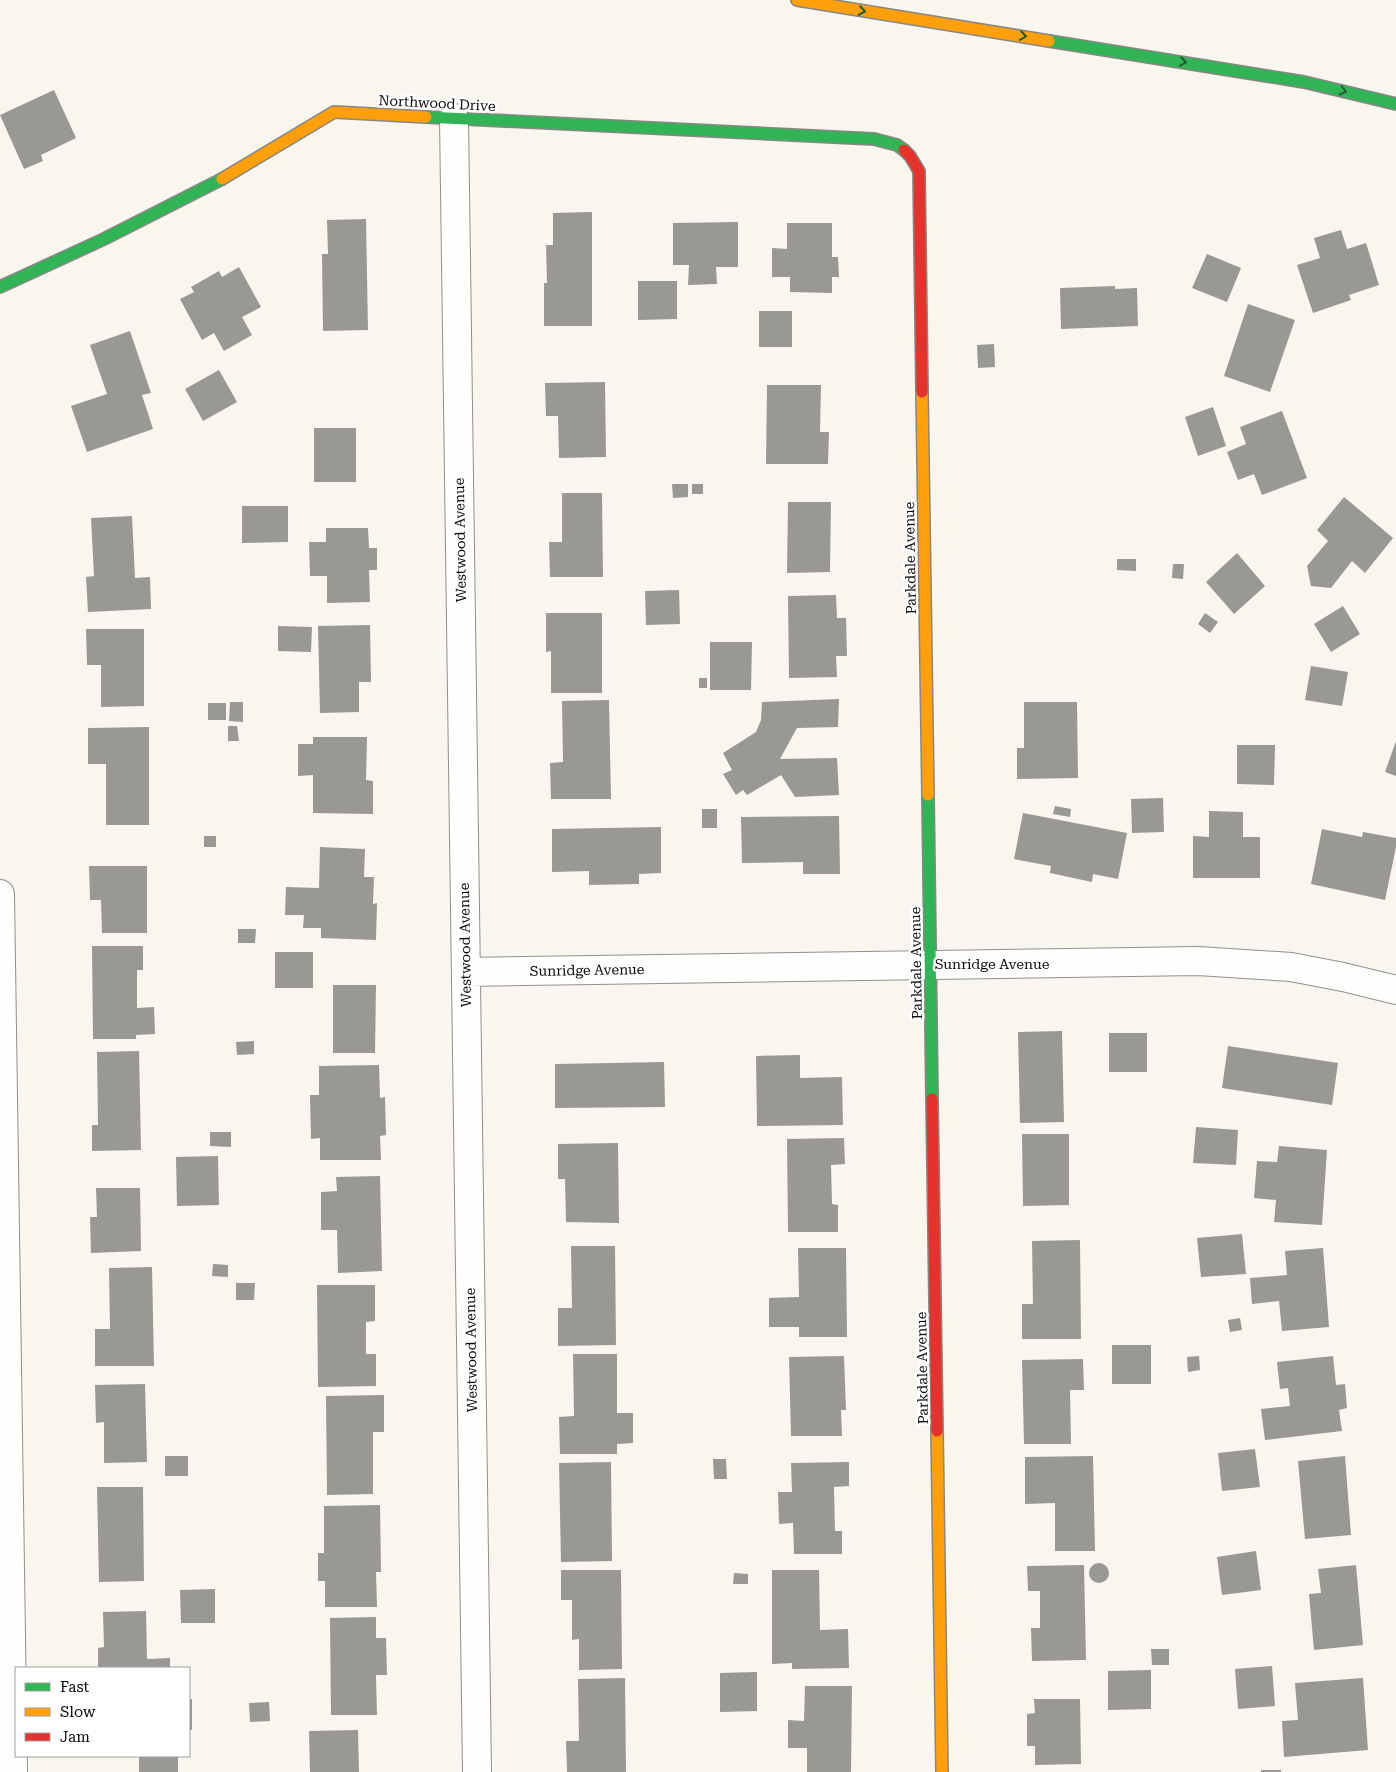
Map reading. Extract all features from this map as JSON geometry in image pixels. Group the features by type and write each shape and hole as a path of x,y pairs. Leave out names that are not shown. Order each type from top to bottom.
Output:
{"main road":[{"path":"797,0 1304,82 1396,104"},
{"name":"Northwood Drive","path":"0,287 104,239 210,186 334,112 874,140 900,145 911,156"},
{"name":"Parkdale Avenue","path":"911,156 919,171 942,1772"}],"street":[{"name":"Westwood Avenue","path":"454,118 477,1772"},
{"path":"0,894 13,1772"},
{"name":"Sunridge Avenue","path":"466,972 1198,961 1292,967 1396,990"}],"building":[{"path":"54,90 76,138 41,155 43,161 24,169 0,115"},
{"path":"592,212 592,326 544,326 544,283 547,283 546,245 553,245 553,213"},
{"path":"366,219 368,330 323,331 322,254 328,254 327,220"},
{"path":"738,222 738,267 716,267 717,284 688,285 689,265 673,265 673,223"},
{"path":"787,223 832,223 832,257 838,257 839,277 832,277 832,293 790,292 790,277 772,277 772,248 787,249"},
{"path":"1341,230 1347,249 1366,243 1379,285 1349,295 1351,300 1313,313 1297,265 1320,258 1314,238"},
{"path":"1207,254 1241,268 1227,302 1192,288"},
{"path":"239,267 261,307 242,317 252,335 224,351 214,333 202,340 180,299 194,292 191,287 219,271 222,277"},
{"path":"638,281 677,281 677,319 638,320"},
{"path":"1115,286 1115,289 1137,288 1138,326 1061,329 1060,288"},
{"path":"1248,304 1295,320 1270,392 1224,376"},
{"path":"759,311 792,311 792,347 759,347"},
{"path":"130,331 151,393 142,395 153,429 87,452 71,406 107,394 90,345"},
{"path":"994,344 995,367 978,368 977,345"},
{"path":"219,370 237,402 203,421 185,389"},
{"path":"605,382 606,457 559,458 558,416 546,416 545,383"},
{"path":"767,385 821,385 820,432 829,432 828,464 766,464"},
{"path":"1213,407 1226,446 1198,456 1185,417"},
{"path":"1282,411 1307,478 1262,495 1254,474 1238,480 1227,452 1246,444 1240,427"},
{"path":"314,428 356,428 356,482 314,482"},
{"path":"672,484 688,484 688,497 673,498"},
{"path":"692,484 703,484 703,494 692,494"},
{"path":"562,493 602,493 603,577 550,577 549,542 562,542"},
{"path":"1344,497 1393,538 1365,573 1352,561 1331,588 1311,586 1307,566 1328,541 1317,530"},
{"path":"788,502 831,502 830,572 787,573"},
{"path":"242,506 288,506 288,542 242,543"},
{"path":"132,516 135,578 150,577 151,609 88,612 86,577 94,576 91,518"},
{"path":"326,528 368,528 369,548 377,548 377,570 369,570 370,602 327,603 327,576 310,576 309,542 326,542"},
{"path":"1237,553 1265,586 1234,614 1206,582"},
{"path":"1117,559 1136,559 1136,571 1117,570"},
{"path":"1173,564 1184,564 1183,579 1172,578"},
{"path":"679,590 680,624 646,625 645,591"},
{"path":"836,595 837,618 846,618 847,656 836,656 837,677 789,678 788,596"},
{"path":"1343,606 1360,634 1331,652 1314,624"},
{"path":"546,613 602,613 602,693 551,693 551,651 546,652"},
{"path":"1205,613 1218,622 1210,633 1198,624"},
{"path":"370,625 371,682 359,682 359,712 320,713 318,626"},
{"path":"278,626 312,627 311,652 278,651"},
{"path":"86,629 144,629 144,706 101,707 101,665 87,665"},
{"path":"710,642 752,642 751,690 710,690"},
{"path":"1311,666 1348,672 1342,706 1305,700"},
{"path":"699,678 707,678 707,688 699,688"},
{"path":"839,699 838,727 797,728 780,759 837,758 839,795 795,797 781,775 747,795 743,790 736,795 723,774 732,770 723,753 756,732 761,720 762,702"},
{"path":"609,700 611,799 551,799 550,763 563,762 562,701"},
{"path":"230,702 243,702 243,722 229,721"},
{"path":"1024,702 1077,702 1078,778 1017,779 1017,748 1024,748"},
{"path":"208,703 226,703 226,720 208,720"},
{"path":"228,726 237,726 239,741 228,741"},
{"path":"149,727 149,825 106,825 106,764 88,764 88,728"},
{"path":"313,737 367,737 366,780 373,781 373,814 313,813 313,775 298,776 298,744 313,744"},
{"path":"1396,741 1396,776 1385,772"},
{"path":"1237,745 1275,745 1274,785 1237,784"},
{"path":"1163,798 1164,832 1132,833 1131,799"},
{"path":"1055,806 1071,809 1070,817 1053,814"},
{"path":"702,809 717,809 717,828 702,828"},
{"path":"1209,811 1243,812 1243,837 1260,837 1260,878 1193,878 1193,836 1209,837"},
{"path":"1023,813 1127,833 1118,879 1093,874 1092,882 1050,873 1051,866 1014,859"},
{"path":"839,816 840,874 803,874 803,862 742,863 741,817"},
{"path":"661,827 661,873 639,874 639,884 589,885 589,871 552,872 552,829"},
{"path":"1322,829 1362,837 1363,832 1396,838 1396,847 1385,900 1311,884"},
{"path":"204,836 216,836 216,847 204,847"},
{"path":"320,847 365,849 364,877 374,877 373,904 377,903 376,940 321,938 321,928 303,928 304,915 285,915 286,887 319,888"},
{"path":"89,866 147,866 147,933 102,933 101,900 90,900"},
{"path":"238,929 256,929 255,943 238,943"},
{"path":"92,946 143,946 143,970 137,970 137,1008 154,1007 155,1034 136,1035 136,1039 93,1039"},
{"path":"275,952 313,952 313,988 275,988"},
{"path":"333,985 376,985 375,1053 333,1053"},
{"path":"1062,1031 1064,1122 1020,1123 1018,1032"},
{"path":"1109,1033 1147,1033 1147,1072 1109,1072"},
{"path":"254,1041 254,1054 237,1055 236,1042"},
{"path":"1228,1046 1338,1063 1332,1105 1222,1088"},
{"path":"139,1051 141,1150 92,1151 92,1125 98,1125 97,1052"},
{"path":"800,1055 800,1078 842,1077 843,1125 757,1126 756,1056"},
{"path":"664,1062 665,1107 555,1108 555,1064"},
{"path":"379,1065 380,1098 385,1097 386,1135 380,1136 381,1160 320,1160 320,1138 311,1139 310,1095 319,1095 319,1066"},
{"path":"1196,1127 1238,1130 1236,1165 1193,1163"},
{"path":"210,1132 231,1132 231,1147 210,1146"},
{"path":"1022,1134 1069,1134 1069,1205 1023,1206"},
{"path":"844,1138 845,1164 831,1165 832,1204 838,1205 838,1232 788,1232 787,1139"},
{"path":"618,1143 619,1223 566,1222 565,1179 558,1179 558,1144"},
{"path":"1279,1146 1327,1150 1322,1225 1274,1222 1276,1200 1254,1198 1257,1161 1277,1162"},
{"path":"218,1156 219,1205 177,1206 176,1157"},
{"path":"380,1176 382,1271 338,1273 337,1230 321,1230 321,1192 337,1191 336,1177"},
{"path":"96,1188 140,1188 141,1251 91,1253 90,1217 97,1217"},
{"path":"1242,1234 1246,1274 1201,1277 1197,1238"},
{"path":"1080,1240 1081,1339 1022,1339 1022,1304 1033,1304 1032,1241"},
{"path":"571,1246 615,1246 616,1345 558,1346 558,1308 572,1308"},
{"path":"798,1248 846,1248 847,1337 799,1337 799,1327 769,1327 769,1298 799,1297"},
{"path":"1323,1248 1329,1327 1282,1331 1279,1301 1252,1304 1250,1278 1287,1275 1285,1251"},
{"path":"213,1264 228,1265 228,1277 212,1276"},
{"path":"152,1267 154,1366 95,1366 95,1329 110,1329 109,1268"},
{"path":"236,1283 255,1283 254,1300 236,1300"},
{"path":"317,1285 375,1285 375,1321 366,1322 366,1354 376,1354 376,1386 318,1387"},
{"path":"1240,1318 1242,1330 1230,1332 1228,1320"},
{"path":"1112,1345 1151,1345 1151,1384 1112,1384"},
{"path":"573,1354 617,1354 617,1413 633,1413 633,1443 617,1444 617,1454 560,1454 559,1417 574,1416"},
{"path":"844,1356 846,1410 841,1410 842,1436 791,1436 789,1357"},
{"path":"1199,1356 1200,1370 1188,1372 1187,1357"},
{"path":"1333,1356 1336,1385 1345,1384 1347,1408 1339,1410 1342,1431 1265,1440 1261,1409 1290,1406 1288,1388 1280,1389 1277,1362"},
{"path":"1083,1359 1084,1390 1070,1390 1071,1444 1024,1444 1022,1360"},
{"path":"145,1384 147,1462 104,1463 104,1422 96,1423 95,1385"},
{"path":"384,1395 384,1432 373,1432 373,1494 327,1495 326,1396"},
{"path":"1255,1449 1260,1487 1222,1491 1218,1453"},
{"path":"165,1456 188,1456 188,1476 165,1476"},
{"path":"1093,1456 1095,1551 1055,1551 1055,1503 1025,1504 1025,1457"},
{"path":"1345,1456 1351,1535 1305,1539 1298,1461"},
{"path":"713,1459 726,1459 727,1479 714,1479"},
{"path":"611,1462 612,1561 561,1562 559,1463"},
{"path":"849,1462 849,1486 834,1487 835,1531 842,1531 842,1554 794,1554 793,1523 779,1524 778,1492 792,1492 791,1463"},
{"path":"97,1487 143,1487 144,1581 99,1582"},
{"path":"380,1505 381,1572 376,1572 377,1607 325,1607 325,1581 318,1581 318,1553 324,1553 324,1506"},
{"path":"1256,1551 1261,1590 1222,1595 1217,1557"},
{"path":"1099,1563 1106,1566 1109,1573 1106,1580 1099,1583 1092,1580 1089,1573 1092,1566"},
{"path":"1084,1565 1086,1660 1032,1661 1031,1628 1040,1628 1040,1591 1028,1591 1027,1566"},
{"path":"1356,1565 1363,1645 1314,1650 1309,1594 1321,1593 1318,1569"},
{"path":"561,1570 621,1570 622,1669 579,1670 579,1639 572,1640 572,1600 561,1600"},
{"path":"772,1570 819,1570 820,1630 848,1629 849,1668 792,1669 792,1663 772,1664"},
{"path":"734,1573 748,1574 748,1584 733,1584"},
{"path":"215,1589 215,1623 181,1623 180,1590"},
{"path":"146,1611 147,1659 170,1658 170,1667 98,1667 98,1648 104,1647 103,1612"},
{"path":"376,1617 376,1638 386,1638 387,1675 376,1675 377,1715 331,1715 330,1618"},
{"path":"1151,1649 1169,1649 1169,1665 1152,1665"},
{"path":"1272,1666 1275,1706 1238,1709 1235,1669"},
{"path":"1151,1670 1151,1709 1108,1710 1108,1671"},
{"path":"757,1672 757,1711 720,1712 720,1673"},
{"path":"625,1678 626,1772 567,1772 566,1741 579,1741 578,1679"},
{"path":"1363,1678 1368,1750 1284,1757 1282,1721 1298,1720 1295,1683"},
{"path":"805,1686 852,1686 851,1772 807,1772 807,1748 788,1748 788,1720 804,1721"},
{"path":"190,1699 192,1699 192,1730 190,1730"},
{"path":"1034,1699 1080,1699 1081,1764 1035,1765 1035,1746 1027,1746 1027,1714 1035,1713"},
{"path":"269,1702 270,1721 250,1722 249,1703"},
{"path":"358,1730 359,1772 310,1772 309,1731"},
{"path":"139,1757 178,1757 178,1772 139,1772"},
{"path":"1261,1770 1281,1770 1281,1772 1261,1772"}],"traffic: fast":[{"path":"1049,41 1304,82 1396,104"},
{"path":"426,117 874,139 897,145 904,150"},
{"path":"0,287 104,239 222,179"},
{"path":"928,795 932,1099"}],"traffic: slow":[{"path":"797,0 1049,41"},
{"path":"222,179 334,112 426,117"},
{"path":"922,392 928,795"},
{"path":"937,1431 942,1772"}],"traffic: jam":[{"path":"904,150 919,171 922,392"},
{"path":"932,1099 937,1431"}]}
